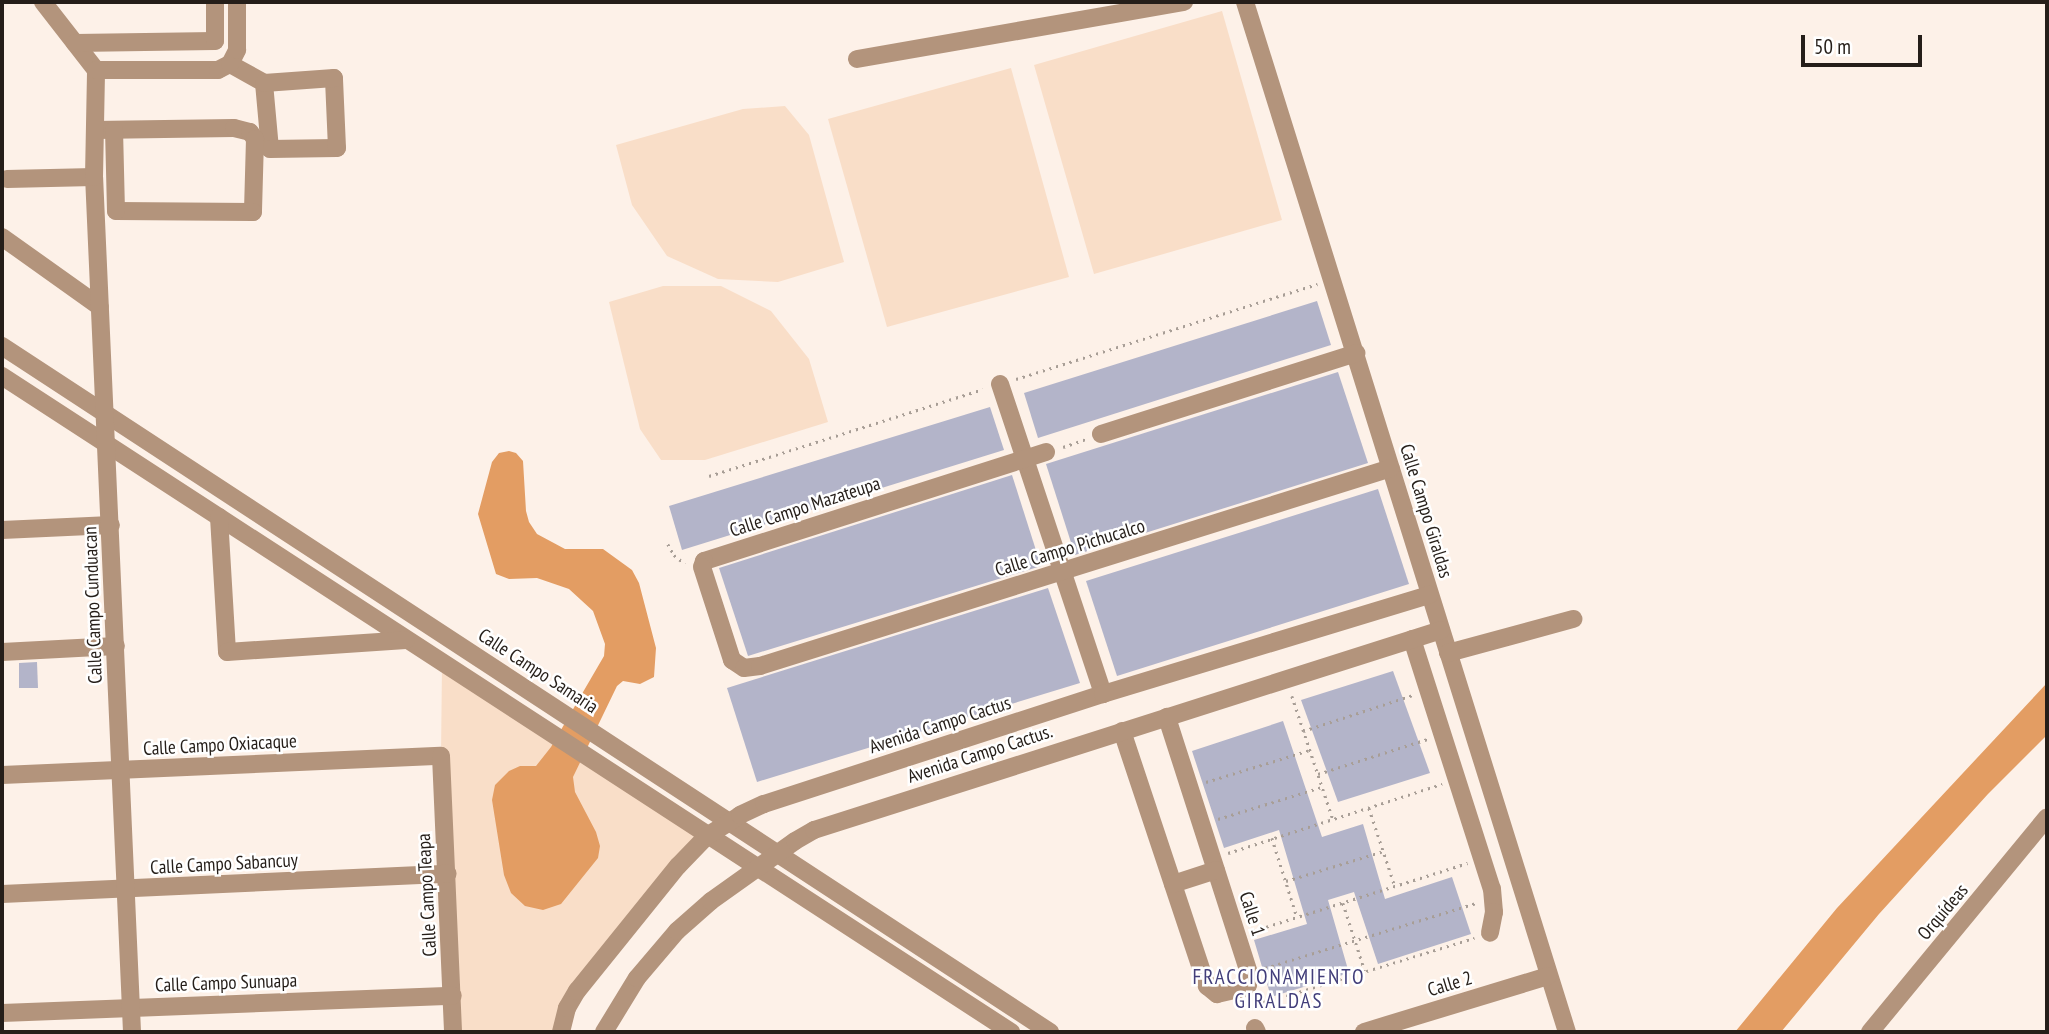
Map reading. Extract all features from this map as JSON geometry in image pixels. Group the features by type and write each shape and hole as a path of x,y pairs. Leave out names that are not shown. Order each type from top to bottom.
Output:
{"street":[{"path":"43,2 96,70 218,70 230,64 237,50 237,2"},
{"path":"75,43 215,41 215,2"},
{"path":"856,60 1184,2"},
{"name":"Calle Campo Giraldas","path":"1245,2 1334,279 1429,595 1567,1032"},
{"path":"230,64 264,83 334,78 337,148 270,149 264,83"},
{"name":"Calle Campo Cunduacan","path":"96,70 94,177 132,1032"},
{"path":"95,130 234,128 250,132 255,139 253,212 116,211 114,130"},
{"path":"7,179 94,177"},
{"path":"2,237 100,307"},
{"name":"Calle Campo Samaria","path":"2,346 1050,1032"},
{"path":"1101,434 1356,353"},
{"path":"2,376 1011,1032"},
{"path":"1000,384 1103,694"},
{"name":"Calle Campo Mazateupa","path":"702,567 708,560 1046,452"},
{"name":"Calle Campo Pichucalco","path":"702,567 732,660 744,667 760,666 1391,468"},
{"path":"219,517 227,652 406,640"},
{"path":"2,530 111,525"},
{"name":"Avenida Campo Cactus","path":"561,1032 567,1008 583,982 678,866 707,835 727,822 764,804 1103,694 1429,595"},
{"path":"1448,653 1573,619"},
{"name":"Avenida Campo Cactus.","path":"604,1032 637,978 677,931 711,901 795,841 835,822 1441,631"},
{"path":"1412,639 1494,897 1490,933"},
{"path":"2,652 116,646"},
{"name":"Calle 1","path":"1167,717 1237,936 1246,980"},
{"path":"1122,731 1207,986 1217,995 1246,980"},
{"name":"Calle Campo Oxiacaque","path":"2,775 441,755"},
{"name":"Calle Campo Teapa","path":"441,755 453,1032"},
{"name":"Orquídeas","path":"1870,1032 2047,817"},
{"path":"1173,884 1214,864"},
{"name":"Calle Campo Sabancuy","path":"2,894 447,874"},
{"name":"Calle 2","path":"1364,1032 1548,975"},
{"name":"Calle Campo Sunuapa","path":"2,1013 453,996"}],"path":[{"path":"709,475 1334,279"},
{"path":"1046,452 1101,434"},
{"path":"668,544 678,560 702,567"},
{"path":"1286,679 1333,819"},
{"path":"1303,731 1429,690"},
{"path":"1318,774 1443,735"},
{"path":"1190,788 1310,750"},
{"path":"1214,864 1272,838 1457,779"},
{"path":"1201,824 1322,787"},
{"path":"1369,807 1395,886"},
{"path":"1272,838 1297,917"},
{"path":"1286,881 1384,851"},
{"path":"1237,936 1482,858"},
{"path":"1490,933 1266,1002 1255,999 1246,980 1355,940 1494,897"},
{"path":"1343,903 1365,971"}],"shaded area":[{"path":"1222,11 1282,220 1094,274 1034,65"},
{"path":"1011,68 1069,277 887,327 828,119"},
{"path":"785,106 809,135 844,262 778,282 718,279 667,256 632,205 616,145 743,109"},
{"path":"663,286 721,286 771,311 809,359 828,422 705,460 661,460 640,429 609,302"},
{"path":"499,453 516,453 523,461 526,511 537,534 565,549 603,549 632,570 639,583 656,648 654,677 640,684 623,681 617,686 573,777 575,792 596,832 600,846 598,858 561,904 543,910 525,906 511,893 504,875 492,800 495,785 509,771 520,766 536,766 551,747 604,656 605,644 593,611 569,589 537,578 509,579 496,574 478,514 492,462"},
{"path":"442,664 707,836 612,946 561,1032 453,1032 441,756"},
{"path":"2047,683 2047,735 1988,794 1879,914 1781,1032 1735,1032 1837,908"}],"building":[{"path":"1317,301 1331,345 1038,438 1024,393"},
{"path":"1338,372 1368,463 1075,555 1046,464"},
{"path":"990,407 1004,450 682,550 669,506"},
{"path":"1012,475 1041,566 748,656 719,568"},
{"path":"1378,489 1409,584 1117,676 1086,581"},
{"path":"1048,588 1080,683 757,782 727,688"},
{"path":"37,662 38,688 19,688 19,663"},
{"path":"1393,671 1430,773 1338,802 1301,700"},
{"path":"1283,721 1322,837 1363,824 1385,899 1452,877 1471,934 1378,964 1354,892 1328,900 1349,973 1271,997 1254,940 1307,924 1279,830 1224,848 1192,751"}],"district":[{"name":"FRACCIONAMIENTO GIRALDAS","path":"1279,989"}]}
